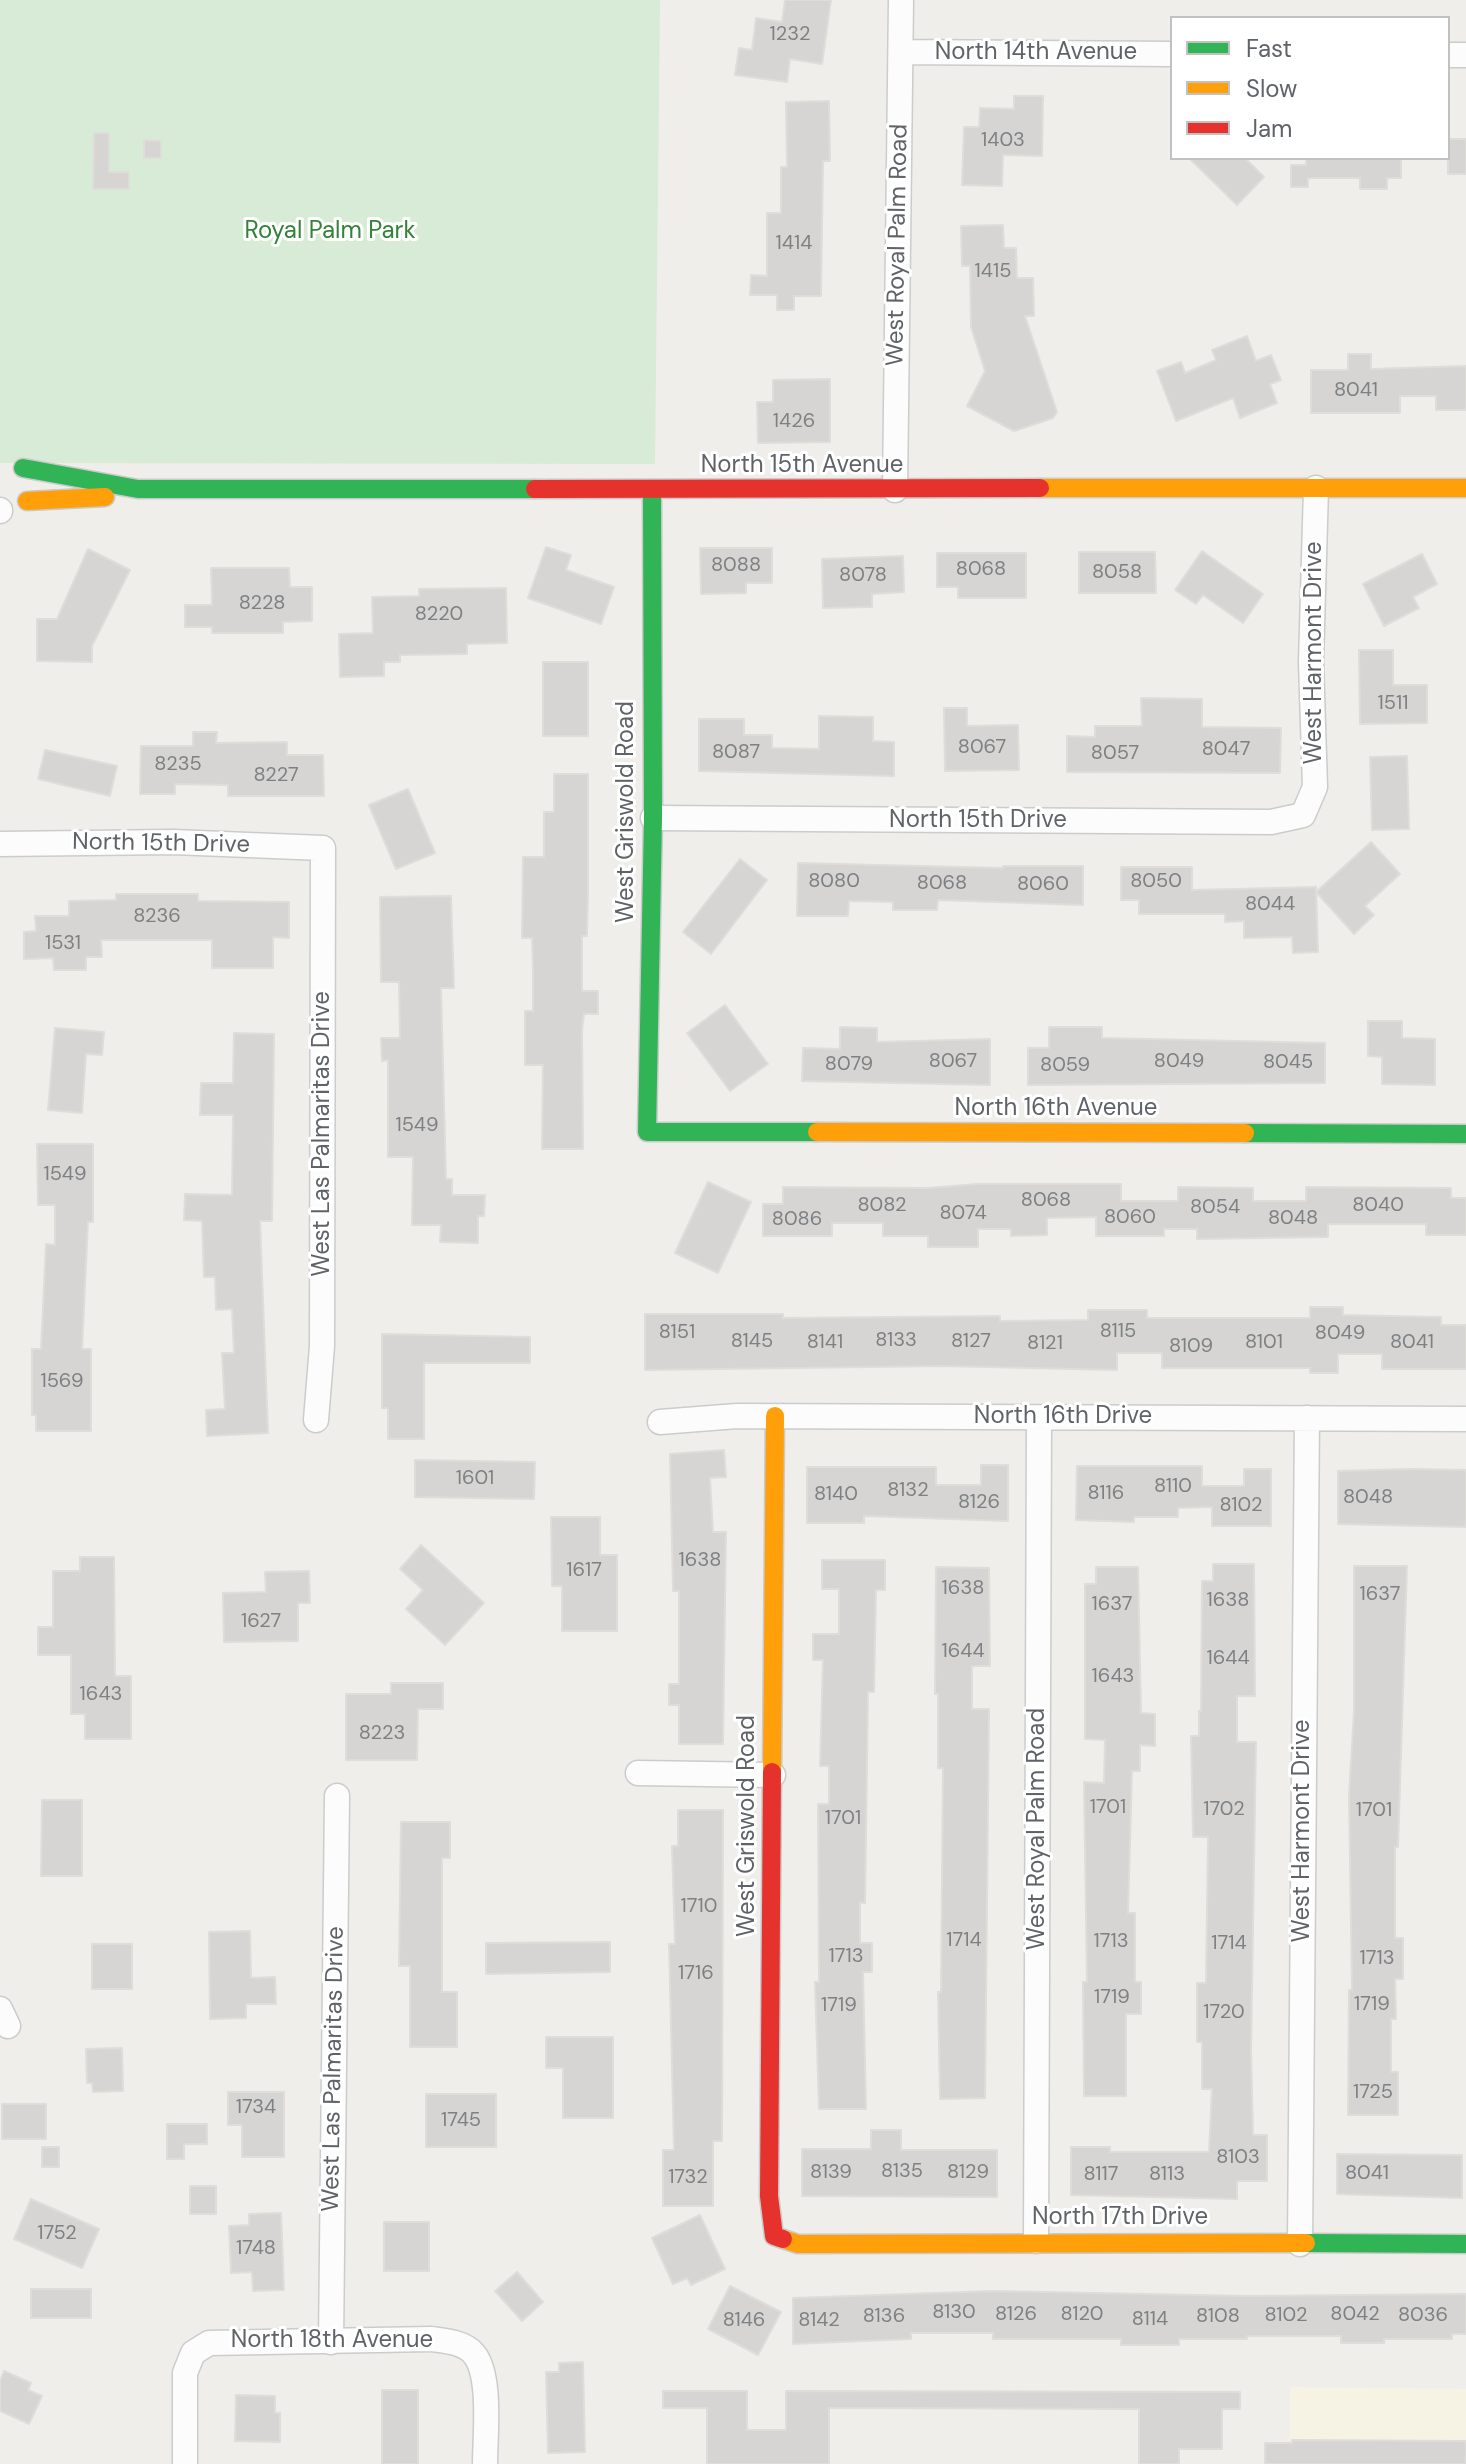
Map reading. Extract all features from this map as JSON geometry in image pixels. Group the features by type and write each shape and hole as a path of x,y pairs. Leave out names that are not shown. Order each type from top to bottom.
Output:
{"street":[{"name":"West Royal Palm Road","path":"895,490 901,0"},
{"name":"North 14th Avenue","path":"901,52 1170,54"},
{"name":"North 15th Avenue","path":"2,462 138,489 1466,488"},
{"path":"23,468 31,487 27,501"},
{"name":"West Harmont Drive","path":"1303,815 1315,787 1311,662 1316,488"},
{"name":"North 15th Avenue","path":"0,510 18,508 27,501 107,497 138,489"},
{"name":"West Griswold Road","path":"647,1132 653,818 652,491"},
{"name":"North 15th Drive","path":"653,818 1271,822 1303,815"},
{"name":"North 15th Drive","path":"0,844 173,842 323,848"},
{"name":"West Las Palmaritas Drive","path":"316,1420 323,1331 323,848"},
{"name":"North 16th Avenue","path":"647,1132 1466,1134"},
{"name":"West Griswold Road","path":"774,2236 769,2196 775,1416"},
{"name":"North 16th Drive","path":"660,1422 775,1416 1466,1419"},
{"name":"West Royal Palm Road","path":"1036,2241 1039,1418"},
{"name":"West Harmont Drive","path":"1300,2244 1307,1418"},
{"path":"638,1773 773,1775"},
{"name":"West Las Palmaritas Drive","path":"331,2342 337,1796"},
{"name":"North 17th Drive","path":"774,2236 798,2244 1036,2241 1466,2244"},
{"name":"North 18th Avenue","path":"185,2464 185,2373 193,2353 209,2343 233,2340 331,2342 431,2339 452,2342 471,2350 481,2365 485,2464"}],"shaded area":[{"path":"1290,2387 1466,2389 1466,2464 1290,2464"}],"green space":[{"name":"Royal Palm Park","path":"0,0 660,0 655,464 0,463"}],"building":[{"path":"785,0 831,0 822,64 790,59 787,82 735,75 739,48 752,50 756,18 782,22"},
{"path":"1014,96 1043,96 1042,156 1003,155 1002,186 962,185 964,127 979,127 980,108 1014,109"},
{"path":"829,101 830,161 823,161 821,296 794,296 794,310 777,310 777,295 750,295 751,275 767,276 767,213 781,213 781,167 787,167 786,102"},
{"path":"94,133 109,133 109,172 129,172 129,189 93,189"},
{"path":"1450,139 1466,139 1466,174 1448,174"},
{"path":"144,140 161,141 161,158 144,158"},
{"path":"1191,160 1247,160 1264,177 1237,205"},
{"path":"1306,160 1401,160 1401,178 1387,178 1387,189 1360,189 1360,178 1308,178 1308,187 1291,187 1291,165 1306,165"},
{"path":"1003,225 1004,248 1016,248 1017,278 1033,278 1034,316 1025,316 1057,412 1053,418 1014,431 967,406 985,371 971,327 970,266 962,266 961,226"},
{"path":"1247,336 1256,361 1271,355 1281,380 1270,384 1277,403 1240,418 1233,398 1176,421 1157,371 1181,362 1185,373 1216,360 1212,350"},
{"path":"1348,354 1371,354 1371,369 1466,366 1466,410 1436,410 1436,396 1400,396 1400,413 1311,413 1311,370 1348,370"},
{"path":"830,379 830,442 758,443 757,402 773,402 773,380"},
{"path":"546,547 571,555 566,570 614,587 601,624 528,598"},
{"path":"700,548 772,548 772,583 746,583 746,593 701,594"},
{"path":"88,549 130,570 92,646 92,662 37,661 37,619 57,619"},
{"path":"1202,551 1263,594 1243,623 1203,595 1196,604 1175,590"},
{"path":"1079,552 1155,552 1156,593 1079,593"},
{"path":"937,553 1026,553 1026,598 958,598 958,587 937,587"},
{"path":"1422,554 1437,584 1413,597 1419,608 1384,626 1363,584"},
{"path":"903,556 904,592 872,594 872,607 823,608 822,559"},
{"path":"211,568 289,568 290,587 312,587 312,621 283,622 283,633 212,633 212,627 185,627 185,605 212,605"},
{"path":"506,588 507,643 467,644 467,654 400,655 400,662 384,662 384,676 340,677 339,634 373,633 372,597 419,596 419,589"},
{"path":"1359,650 1393,650 1393,685 1427,685 1427,723 1360,724"},
{"path":"543,662 588,662 588,736 543,736"},
{"path":"1141,698 1202,699 1202,727 1281,728 1280,773 1067,772 1067,736 1095,737 1095,726 1142,726"},
{"path":"944,708 967,708 967,726 1018,725 1019,770 945,771"},
{"path":"819,716 873,717 873,741 894,742 894,776 699,771 699,719 744,719 744,735 772,735 772,748 819,749"},
{"path":"193,732 217,732 216,743 287,742 287,755 323,755 324,796 228,796 228,785 175,784 175,794 140,794 141,746 193,746"},
{"path":"45,750 117,766 110,796 38,779"},
{"path":"1407,756 1409,829 1372,830 1370,757"},
{"path":"554,774 588,774 587,936 582,936 582,991 598,991 598,1014 584,1014 582,1030 583,1149 542,1149 543,1065 525,1065 525,1011 533,1011 533,969 532,938 522,938 523,857 544,857 544,812 554,812"},
{"path":"408,789 435,853 396,869 369,805"},
{"path":"1371,842 1400,874 1365,906 1374,915 1354,934 1316,892"},
{"path":"740,859 767,880 711,954 683,932"},
{"path":"798,863 1003,868 1083,866 1083,905 938,900 937,910 893,910 893,902 849,901 848,916 797,916"},
{"path":"1121,867 1192,867 1192,890 1316,887 1318,952 1293,953 1292,937 1244,938 1244,921 1225,922 1225,914 1139,914 1139,900 1121,900"},
{"path":"116,894 198,894 198,901 289,902 289,938 273,937 273,968 212,968 212,940 101,940 102,957 86,957 86,970 54,970 53,958 24,959 24,932 36,931 35,916 69,916 69,901 116,900"},
{"path":"451,896 454,988 441,988 446,1179 452,1179 452,1195 485,1195 484,1216 478,1216 478,1243 440,1242 441,1225 412,1225 413,1157 388,1157 388,1060 382,1061 381,1038 400,1038 399,982 381,982 380,897"},
{"path":"725,1005 768,1064 730,1091 687,1033"},
{"path":"1368,1021 1402,1021 1402,1038 1435,1039 1435,1085 1382,1084 1382,1057 1368,1056"},
{"path":"840,1027 877,1028 877,1042 990,1039 990,1085 802,1081 803,1048 840,1049"},
{"path":"1049,1027 1102,1027 1102,1038 1325,1043 1325,1083 1028,1085 1028,1048 1049,1048"},
{"path":"55,1028 104,1032 102,1055 86,1054 82,1113 48,1110"},
{"path":"234,1033 274,1034 272,1221 260,1221 268,1433 207,1436 206,1410 225,1409 222,1353 234,1353 232,1309 216,1310 215,1277 204,1277 202,1221 184,1220 185,1194 232,1195 233,1115 200,1115 201,1083 233,1083"},
{"path":"37,1144 93,1144 93,1222 88,1222 82,1349 91,1349 91,1431 36,1431 36,1415 32,1415 32,1349 41,1349 46,1244 55,1245 55,1205 38,1205"},
{"path":"708,1182 751,1202 718,1273 675,1253"},
{"path":"977,1184 1121,1184 1121,1201 1178,1201 1178,1187 1253,1188 1253,1201 1306,1201 1306,1187 1451,1188 1451,1198 1466,1198 1466,1235 1426,1235 1426,1224 1328,1224 1328,1237 1197,1239 1197,1229 1164,1229 1164,1236 1096,1236 1096,1217 1047,1218 1047,1235 1011,1236 1011,1229 978,1229 978,1247 928,1247 928,1236 883,1236 883,1223 832,1223 832,1236 763,1236 763,1204 783,1204 783,1187 928,1188"},
{"path":"1310,1307 1343,1307 1343,1315 1441,1317 1441,1325 1466,1325 1466,1369 1382,1369 1382,1354 1338,1354 1338,1373 1310,1373 1310,1368 1162,1368 1162,1353 1117,1353 1117,1370 942,1366 645,1370 645,1314 783,1314 783,1318 1000,1316 1000,1321 1088,1320 1088,1310 1147,1310 1147,1318 1310,1318"},
{"path":"382,1334 530,1337 530,1363 424,1363 424,1439 388,1439 388,1408 382,1408"},
{"path":"724,1450 726,1477 710,1478 713,1532 726,1532 723,1744 679,1744 679,1705 669,1705 669,1684 679,1684 679,1591 673,1591 670,1454"},
{"path":"415,1460 535,1462 534,1499 415,1497"},
{"path":"981,1465 1008,1465 1008,1521 864,1516 864,1523 807,1523 807,1467 936,1467 936,1485 981,1485"},
{"path":"1077,1466 1202,1466 1202,1486 1244,1486 1244,1469 1271,1469 1271,1526 1212,1526 1212,1507 1178,1508 1178,1517 1134,1517 1134,1522 1076,1520"},
{"path":"1466,1470 1466,1527 1338,1524 1338,1471"},
{"path":"551,1517 600,1517 600,1555 617,1555 617,1631 562,1631 562,1586 552,1586"},
{"path":"421,1545 484,1603 445,1645 406,1609 423,1590 400,1569"},
{"path":"80,1557 114,1557 115,1676 131,1676 131,1739 85,1739 85,1714 71,1714 71,1655 38,1655 38,1627 53,1627 53,1571 80,1571"},
{"path":"822,1560 885,1560 885,1590 876,1590 874,1692 868,1692 865,1903 860,1903 860,1943 872,1943 872,1972 863,1972 866,2109 819,2109 815,1982 819,1982 818,1804 829,1804 829,1766 820,1766 823,1660 813,1660 813,1634 839,1634 839,1589 822,1589"},
{"path":"1213,1564 1254,1564 1255,1696 1237,1696 1237,1742 1256,1742 1251,2051 1253,2135 1267,2135 1267,2181 1237,2181 1237,2199 1071,2195 1071,2147 1110,2147 1110,2152 1209,2152 1212,2089 1202,2089 1202,2042 1197,2042 1197,1983 1206,1983 1208,1837 1193,1837 1191,1736 1199,1736 1201,1711 1202,1581 1213,1581"},
{"path":"1354,1566 1407,1566 1398,1847 1395,1847 1395,1938 1403,1938 1403,1979 1395,1979 1396,2019 1391,2019 1391,2072 1398,2072 1398,2115 1348,2115 1349,1990 1352,1990 1349,1795 1354,1711"},
{"path":"936,1567 989,1568 990,1666 972,1666 972,1709 989,1709 985,2098 940,2099 938,1992 941,1992 943,1768 938,1768 938,1694 935,1694"},
{"path":"1096,1567 1138,1567 1141,1713 1155,1714 1155,1746 1140,1745 1140,1771 1132,1771 1128,1913 1135,1913 1135,1982 1141,1982 1141,2014 1126,2014 1126,2096 1084,2096 1083,1982 1087,1982 1084,1782 1104,1783 1105,1740 1085,1739 1085,1584 1096,1584"},
{"path":"309,1571 310,1603 298,1603 298,1641 224,1642 223,1593 266,1592 265,1572"},
{"path":"391,1683 443,1683 443,1709 418,1709 417,1760 346,1760 346,1694 391,1694"},
{"path":"42,1800 82,1800 82,1876 41,1876"},
{"path":"678,1810 723,1810 722,2141 713,2141 713,2206 663,2206 663,2150 674,2150 669,1944 675,1944 672,1846 678,1846"},
{"path":"401,1822 450,1822 450,1858 442,1858 442,1992 457,1992 457,2047 410,2047 410,1966 399,1966"},
{"path":"250,1931 251,1978 275,1977 276,2004 246,2004 246,2018 210,2019 209,1932"},
{"path":"610,1942 610,1972 486,1974 486,1943"},
{"path":"92,1944 132,1944 132,1989 92,1989"},
{"path":"546,2037 613,2037 613,2118 563,2118 563,2068 546,2068"},
{"path":"122,2048 123,2091 93,2092 92,2083 87,2083 86,2049"},
{"path":"228,2092 284,2092 284,2157 242,2157 242,2125 228,2125"},
{"path":"426,2094 496,2094 496,2147 426,2147"},
{"path":"2,2104 46,2104 46,2139 2,2139"},
{"path":"167,2124 207,2124 207,2144 184,2144 184,2159 167,2159"},
{"path":"871,2130 901,2130 901,2150 997,2150 997,2197 802,2196 802,2149 871,2149"},
{"path":"42,2147 59,2147 59,2167 42,2167"},
{"path":"1337,2154 1462,2155 1462,2198 1337,2194"},
{"path":"190,2186 216,2186 216,2214 190,2214"},
{"path":"31,2199 99,2229 82,2268 14,2239"},
{"path":"281,2213 284,2290 253,2291 252,2272 231,2273 229,2226 249,2225 249,2214"},
{"path":"700,2215 725,2269 691,2285 687,2278 673,2284 652,2238"},
{"path":"384,2222 429,2222 429,2271 384,2271"},
{"path":"517,2272 543,2302 522,2321 495,2291"},
{"path":"730,2286 781,2312 758,2355 708,2329"},
{"path":"31,2289 91,2289 91,2318 31,2318"},
{"path":"993,2291 1247,2296 1466,2294 1466,2334 1452,2334 1452,2339 1384,2339 1384,2343 1341,2343 1341,2336 1247,2336 1247,2339 1179,2339 1179,2345 1121,2345 1121,2339 993,2339 993,2333 911,2333 911,2339 793,2344 793,2298"},
{"path":"583,2362 585,2452 548,2453 546,2372 559,2372 559,2363"},
{"path":"4,2371 31,2383 28,2390 42,2396 29,2424 0,2411 0,2381"},
{"path":"382,2390 418,2390 418,2464 382,2464"},
{"path":"663,2391 747,2391 747,2430 786,2430 786,2391 1240,2392 1240,2409 1222,2409 1222,2449 1179,2449 1179,2464 1139,2464 1139,2409 829,2408 829,2464 707,2464 707,2408 663,2408"},
{"path":"236,2395 275,2396 275,2413 280,2413 280,2442 235,2441"},
{"path":"1292,2440 1466,2441 1466,2464 1265,2464 1265,2443 1292,2443"}],"traffic: fast":[{"path":"23,468 138,489 535,489"},
{"path":"652,491 653,818 647,1132 817,1132"},
{"path":"1245,1133 1466,1134"},
{"path":"1306,2243 1466,2244"}],"traffic: slow":[{"path":"1040,488 1466,488"},
{"path":"27,501 105,497"},
{"path":"817,1132 1245,1133"},
{"path":"772,1772 775,1416"},
{"path":"783,2239 798,2244 1306,2243"}],"traffic: jam":[{"path":"535,489 1040,488"},
{"path":"772,1772 769,2196 774,2236 783,2239"}]}
